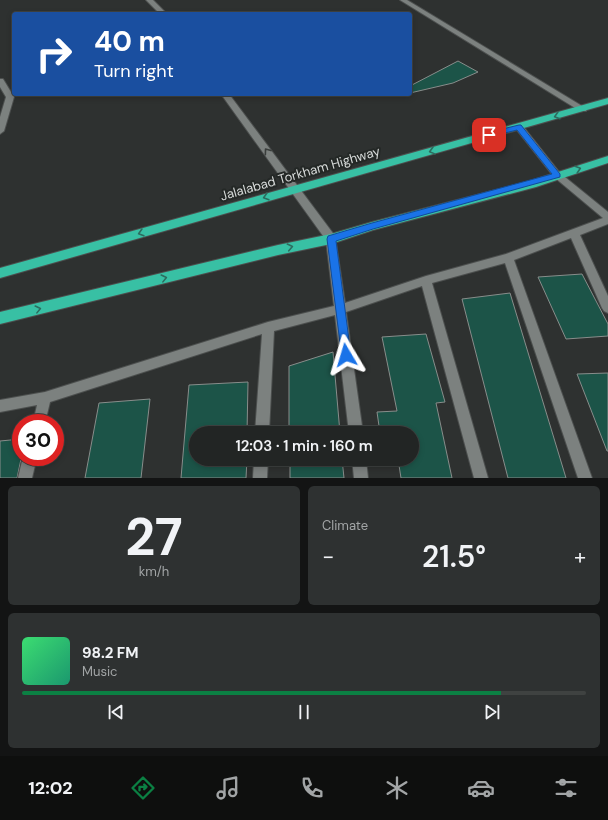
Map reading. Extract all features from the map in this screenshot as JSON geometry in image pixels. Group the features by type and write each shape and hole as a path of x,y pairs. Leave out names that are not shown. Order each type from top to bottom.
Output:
{"highway":[{"name":"Jalalabad Torkham Highway","path":"0,274 294,188 519,127 608,101"},
{"path":"0,318 278,250 331,239 372,226 557,176 608,159"}],"street":[{"path":"149,0 162,12"},
{"path":"403,0 583,109"},
{"path":"0,81 10,97 0,131"},
{"path":"226,96 331,239 355,426"},
{"path":"0,406 46,398 268,327 340,309 426,280 508,258 574,233 608,218 557,176 519,127"},
{"path":"574,233 608,308"},
{"path":"508,258 585,478"},
{"path":"426,280 481,478"},
{"path":"262,426 268,327"},
{"path":"42,414 46,398"},
{"path":"25,478 28,466"},
{"path":"260,478 261,466"},
{"path":"360,466 361,478"}],"building":[{"path":"458,61 478,72 453,83 412,93 412,85"},
{"path":"582,274 608,324 608,336 566,339 538,277"},
{"path":"510,293 566,478 508,478 462,299"},
{"path":"426,334 445,402 436,403 452,478 401,478 399,466 419,466 419,426 379,426 377,412 397,411 382,337"},
{"path":"333,352 339,426 289,426 289,366"},
{"path":"608,373 608,451 607,451 577,374"},
{"path":"248,382 247,426 189,426 189,466 247,466 246,478 181,478 189,385"},
{"path":"150,399 141,478 85,478 99,403"},
{"path":"12,440 12,466 20,466 17,478 0,478 0,441"},
{"path":"290,466 343,466 344,478 290,478"}],"route":[{"path":"346,355 331,239 372,226 532,184 557,176 519,127 489,135"}]}
